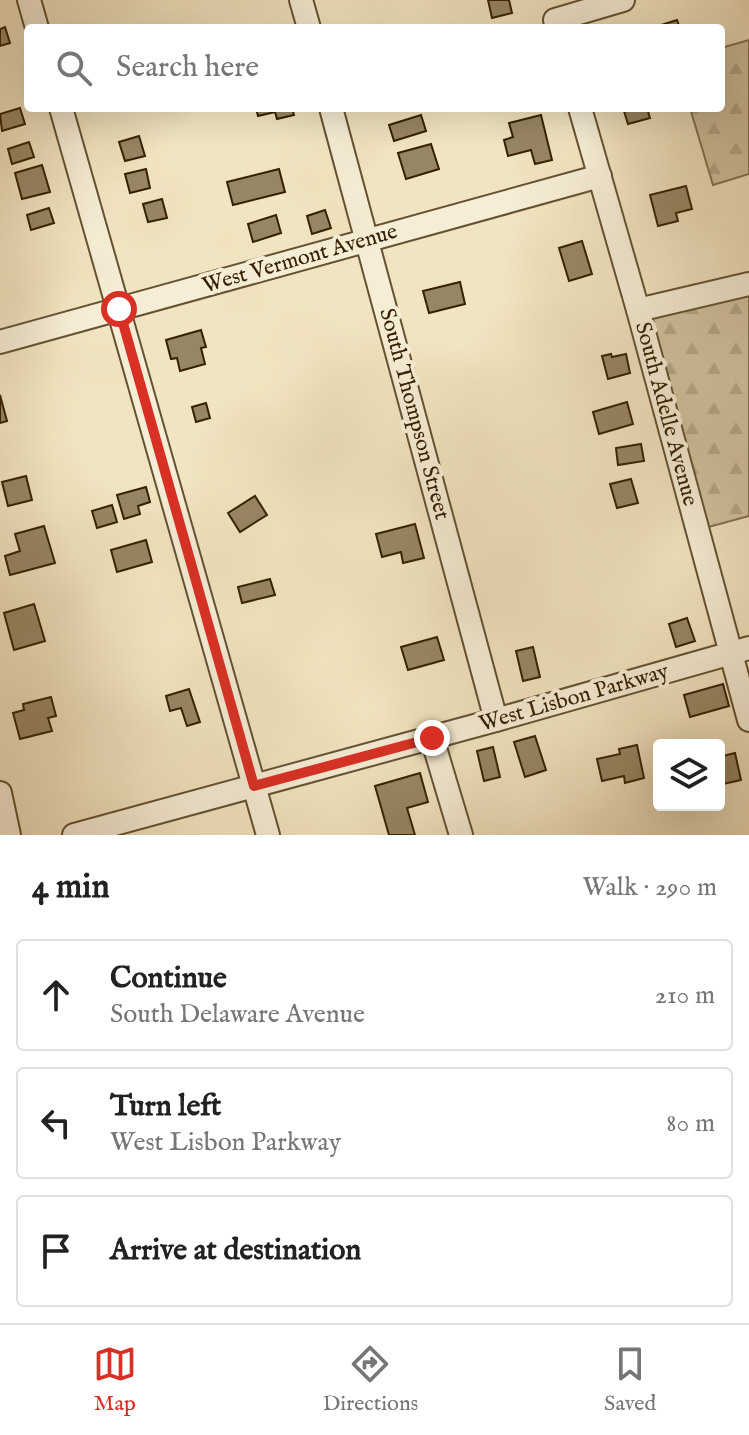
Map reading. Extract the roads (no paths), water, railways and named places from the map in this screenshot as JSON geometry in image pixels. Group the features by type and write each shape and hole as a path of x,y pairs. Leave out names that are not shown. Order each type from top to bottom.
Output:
{"street":[{"path":"29,0 36,24"},
{"path":"301,0 308,24"},
{"path":"554,16 623,0"},
{"path":"62,112 268,835"},
{"name":"South Thompson Street","path":"332,112 496,720"},
{"name":"South Adelle Avenue","path":"581,112 740,651 748,716"},
{"name":"West Vermont Avenue","path":"0,342 600,176"},
{"path":"638,310 749,284"},
{"name":"West Lisbon Parkway","path":"74,835 740,651"},
{"path":"432,738 461,835"},
{"path":"0,793 9,835"}]}
